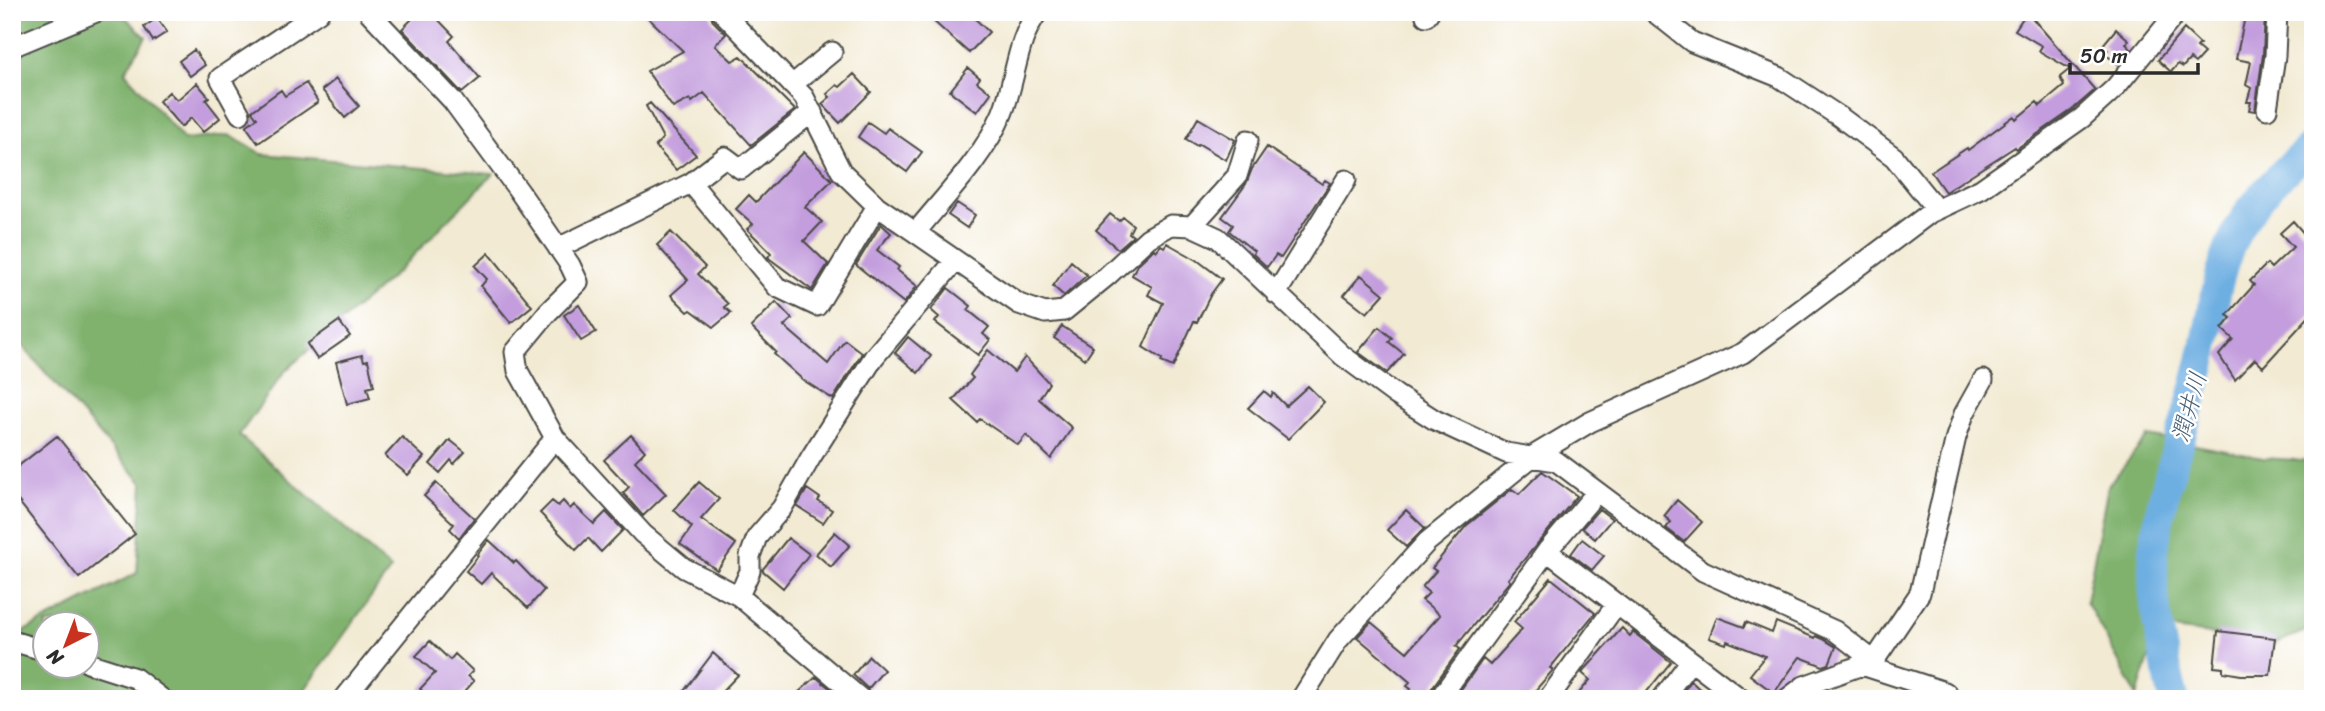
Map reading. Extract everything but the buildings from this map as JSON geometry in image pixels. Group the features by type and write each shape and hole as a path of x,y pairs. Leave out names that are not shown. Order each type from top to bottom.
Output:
{"street":[{"path":"12,47 96,12"},
{"path":"240,114 220,78 319,12"},
{"path":"369,12 452,100 558,248 578,282 548,312 515,352 518,371 555,438 643,534 684,568 739,596 860,699"},
{"path":"722,12 804,97 841,171 877,206 1019,304 1045,313 1064,311 1107,276 1148,237 1171,225 1192,226 1218,238 1343,356 1396,396 1434,420 1506,453 1556,461 1703,570 1835,631 1868,663 1945,692 1952,699"},
{"path":"916,232 980,154 1002,114 1026,26 1038,12"},
{"path":"1301,699 1338,640 1427,542 1533,456 1590,422 1743,353 1936,209 1981,188 2082,118 2115,88 2177,12"},
{"path":"2267,109 2275,57 2277,12"},
{"path":"1662,14 1692,42 1779,77 1840,117 1894,157 1936,209"},
{"path":"792,85 832,51"},
{"path":"558,248 691,183 725,157 741,169 812,112"},
{"path":"1192,226 1237,176 1248,140"},
{"path":"1276,294 1346,180"},
{"path":"691,183 777,287 817,306 877,206"},
{"path":"739,596 750,571 750,556 757,537 782,509 811,457 874,357 955,261"},
{"path":"1787,699 1804,686 1868,663 1920,593 1956,437 1964,414 1983,380"},
{"path":"344,699 555,438"},
{"path":"1439,699 1547,551 1597,492"},
{"path":"1547,551 1741,699"},
{"path":"1548,699 1616,605"},
{"path":"12,641 32,647"},
{"path":"1662,699 1690,662"},
{"path":"102,667 135,678 162,699"}],"green space":[{"path":"12,12 120,12 146,37 125,72 184,140 229,135 262,154 493,174 396,273 285,371 239,435 391,569 298,699 12,699 12,637 32,627 32,680 102,680 102,610 65,610 137,573 143,484 12,334"},
{"path":"2148,436 2263,458 2313,461 2313,628 2276,643 2159,627 2137,696 2086,601 2108,486"}],"waterway":[{"name":"潤井川","path":"2174,699 2160,639 2153,577 2156,536 2165,492 2202,361 2220,276 2231,244 2263,194 2313,145"}]}
